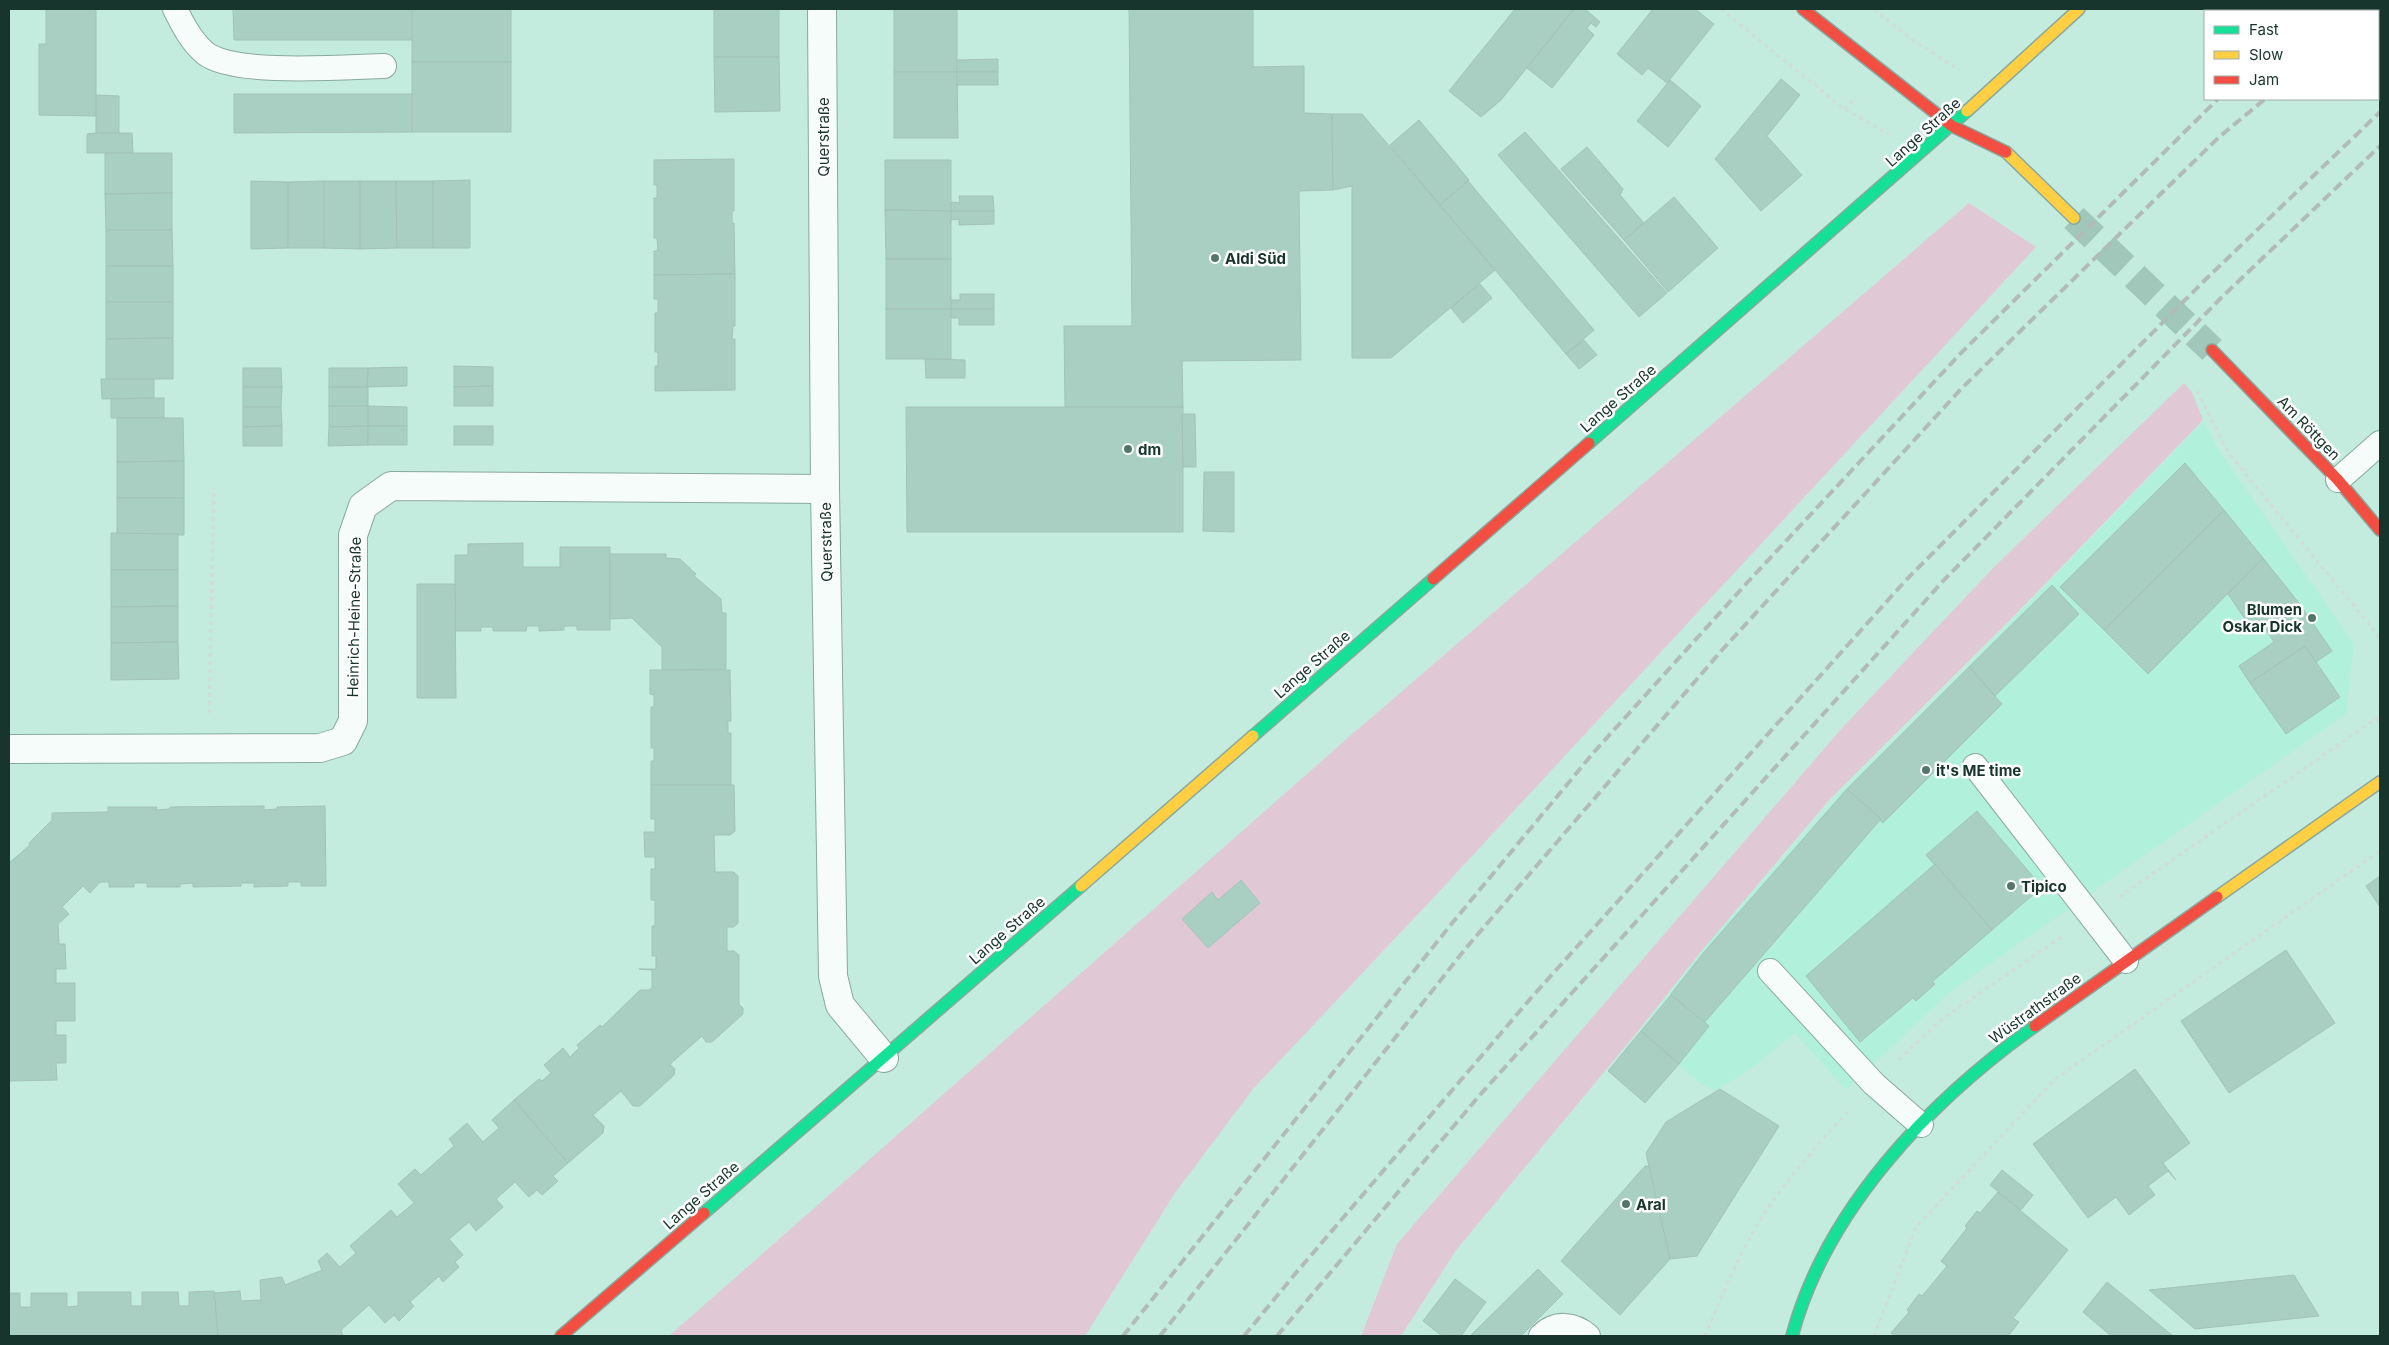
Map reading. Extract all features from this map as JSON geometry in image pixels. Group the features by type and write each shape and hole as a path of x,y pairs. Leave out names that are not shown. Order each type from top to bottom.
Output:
{"main road":[{"path":"1803,9 1952,126 2003,149 2074,218"},
{"name":"Lange Straße","path":"561,1336 884,1058 1952,126 2079,9"},
{"name":"Am Röttgen","path":"2212,350 2338,480 2380,530"},
{"name":"Wüstrathstraße","path":"1792,1336 1800,1310 1835,1233 1888,1160 1958,1086 2000,1051 2380,782"}],"street":[{"name":"Querstraße","path":"822,9 825,489 832,976 840,1005 884,1058"},
{"name":"Heinrich-Heine-Straße","path":"9,750 320,748 343,741 353,721 353,536 363,506 391,486 825,489"}],"lane":[{"path":"175,9 189,35 206,54 228,64 263,68 384,66"},
{"path":"2338,480 2380,443"},
{"path":"1975,766 2126,961"},
{"path":"1770,971 1874,1084 1921,1125"},
{"path":"1541,1336 1556,1327 1569,1325 1588,1336"}],"path":[{"path":"2196,387 2228,452 2380,638"},
{"path":"209,748 214,488"},
{"path":"2380,712 2376,718 2380,724"},
{"path":"1874,1336 1916,1227 2055,1079 2380,851"}],"shaded area":[{"path":"1969,203 2036,247 1436,895 1253,1089 1175,1193 1085,1336 669,1336 1350,736"},
{"path":"2184,383 2192,392 2203,420 2017,613 1830,799 1699,954 1639,1030 1457,1249 1401,1336 1361,1336 1397,1244 1842,728 1993,568"},
{"path":"2204,421 2216,446 2354,644 2346,714 1950,992 1846,1090 1795,1033 1752,1068 1715,1091 1701,1084 1640,1031 1706,946 1844,789 1968,666"}],"building":[{"path":"46,9 96,9 96,116 39,115 39,44 46,44"},
{"path":"233,9 412,9 412,40 234,40"},
{"path":"412,9 511,9 511,62 412,62"},
{"path":"714,9 779,9 779,57 714,57"},
{"path":"894,9 957,9 957,72 894,72"},
{"name":"Aldi Süd","path":"1129,9 1253,9 1253,67 1304,66 1304,113 1332,114 1333,190 1299,191 1301,360 1182,361 1183,407 1065,407 1064,326 1132,326"},
{"path":"1515,9 1574,9 1501,100 1481,117 1449,91"},
{"path":"1574,9 1585,9 1600,22 1596,27 1591,23 1587,28 1594,35 1552,88 1527,68"},
{"path":"1653,9 1695,9 1714,24 1667,83 1648,68 1642,75 1617,54"},
{"path":"714,57 779,57 780,111 715,112"},
{"path":"998,59 998,72 957,72 957,60"},
{"path":"412,62 511,62 511,132 412,132"},
{"path":"894,72 957,72 958,138 894,138"},
{"path":"957,72 998,72 998,85 957,85"},
{"path":"1781,79 1800,95 1767,136 1802,175 1761,211 1715,159"},
{"path":"1670,80 1701,106 1668,147 1637,121"},
{"path":"234,94 412,94 412,132 234,133"},
{"path":"96,95 119,96 119,133 96,133"},
{"path":"1332,114 1362,114 1495,270 1391,358 1352,358 1352,186 1333,190"},
{"path":"1419,120 1469,180 1440,205 1390,145"},
{"path":"1525,132 1667,293 1639,317 1498,155"},
{"path":"132,133 133,153 87,153 87,134"},
{"path":"1587,147 1623,189 1620,195 1644,223 1624,240 1561,169"},
{"path":"105,153 172,153 172,193 105,194"},
{"path":"734,159 734,211 732,211 732,224 734,223 735,274 654,275 654,251 658,251 657,238 654,238 654,198 657,198 657,185 654,185 654,160"},
{"path":"885,160 951,160 951,211 885,210"},
{"path":"470,180 470,248 433,248 433,181"},
{"path":"251,181 288,182 288,248 251,249"},
{"path":"324,181 324,248 288,248 288,182"},
{"path":"324,181 360,181 360,249 324,248"},
{"path":"360,181 396,181 397,248 360,249"},
{"path":"396,181 433,181 433,248 397,248"},
{"path":"1468,181 1594,330 1566,354 1440,205"},
{"path":"172,193 172,230 106,230 105,194"},
{"path":"959,196 993,196 994,211 951,211 951,202 960,203"},
{"path":"1674,197 1718,248 1668,292 1624,240"},
{"path":"885,210 951,211 951,259 886,259"},
{"path":"951,211 994,211 994,224 959,225 959,219 951,220"},
{"path":"106,230 172,230 173,266 106,266"},
{"path":"886,259 951,259 951,309 886,309"},
{"path":"106,266 173,266 173,302 106,302"},
{"path":"735,274 735,326 733,326 732,339 735,339 735,390 655,391 655,366 658,366 658,352 655,352 655,313 658,313 658,299 654,299 654,275"},
{"path":"1480,284 1492,298 1463,323 1451,308"},
{"path":"960,294 994,294 994,309 951,309 951,300 960,300"},
{"path":"106,302 173,302 173,338 106,339"},
{"path":"886,309 951,309 951,359 886,359"},
{"path":"951,309 994,309 994,325 959,325 959,318 951,318"},
{"path":"173,338 173,379 106,379 106,339"},
{"path":"1584,340 1597,355 1579,369 1566,354"},
{"path":"925,359 965,360 965,378 926,378"},
{"path":"454,366 493,367 493,386 454,387"},
{"path":"407,367 407,386 367,387 368,368"},
{"path":"243,368 281,368 282,387 243,387"},
{"path":"329,368 368,368 367,387 329,387"},
{"path":"101,379 154,379 154,398 102,399"},
{"path":"493,386 493,406 454,406 454,387"},
{"path":"243,387 282,387 281,407 243,407"},
{"path":"329,387 368,387 368,406 329,406"},
{"path":"164,398 164,418 111,418 111,399"},
{"path":"329,406 368,406 368,426 329,427"},
{"path":"368,406 407,407 407,426 368,426"},
{"path":"243,407 281,407 282,426 243,427"},
{"path":"906,407 1183,407 1183,532 907,532"},
{"path":"1182,414 1195,414 1196,467 1183,467"},
{"path":"117,418 183,418 184,461 117,462"},
{"path":"282,426 282,446 243,446 243,427"},
{"path":"368,426 368,445 328,446 329,427"},
{"path":"368,426 407,426 407,445 368,445"},
{"path":"454,426 493,426 493,445 454,445"},
{"path":"184,461 184,498 117,498 117,462"},
{"path":"2185,463 2224,510 2104,630 2060,587"},
{"path":"1204,472 1234,472 1234,532 1203,531"},
{"path":"117,498 184,498 184,535 117,534"},
{"path":"2224,510 2263,558 2148,674 2104,630"},
{"path":"111,533 178,534 178,570 111,570"},
{"path":"523,543 523,567 560,567 560,547 610,547 610,630 577,630 577,626 564,626 564,630 539,631 539,626 527,626 526,631 493,631 493,627 481,627 481,631 455,631 455,555 468,555 468,544"},
{"path":"610,554 666,554 666,558 680,559 696,574 694,576 721,599 722,613 726,613 726,669 662,670 662,647 632,618 610,619"},
{"path":"2263,558 2299,603 2255,634 2228,594"},
{"path":"111,570 178,570 178,606 111,607"},
{"path":"417,584 455,584 456,698 417,698"},
{"path":"2052,585 2079,614 1995,696 1969,667"},
{"path":"2299,603 2332,651 2316,662 2305,646 2250,683 2239,666 2274,642 2264,627"},
{"path":"178,606 178,642 111,643 111,607"},
{"path":"178,642 179,679 111,680 111,643"},
{"path":"2305,646 2340,697 2286,734 2250,683"},
{"path":"1969,667 2002,704 1883,823 1847,789"},
{"path":"650,670 730,670 731,721 728,721 728,733 731,733 731,785 651,785 651,761 654,761 654,748 651,748 651,707 654,707 654,695 650,694"},
{"path":"651,785 734,785 735,831 730,835 714,835 715,872 734,872 738,876 738,923 734,927 727,927 727,951 734,951 739,955 739,1004 743,1008 743,1014 712,1042 706,1042 702,1036 670,1064 675,1069 674,1075 640,1106 633,1106 621,1091 593,1115 604,1126 603,1133 568,1163 514,1100 539,1079 542,1081 551,1073 544,1065 563,1048 570,1057 579,1048 577,1045 600,1025 602,1027 640,990 652,988 652,970 639,969 656,969 656,956 652,956 652,926 655,926 655,900 651,900 651,869 655,869 655,857 645,857 644,832 655,832 655,819 651,819"},
{"path":"1847,789 1881,819 1704,1023 1671,994 1705,951"},
{"path":"264,806 264,810 277,809 277,807 325,806 326,886 301,886 301,882 288,882 288,886 254,887 254,883 241,883 241,886 193,887 193,883 180,884 180,887 147,887 147,883 134,883 134,887 109,887 109,882 100,882 90,893 83,886 62,907 69,914 58,924 59,944 65,944 66,969 56,969 56,983 75,983 75,1021 56,1021 56,1035 66,1035 66,1063 56,1063 57,1080 9,1081 9,863 30,845 29,843 52,820 52,813 108,812 108,807 157,807 156,810 170,809 170,807"},
{"path":"1977,811 2042,887 1992,930 1926,855"},
{"path":"1935,864 1992,930 1932,982 1935,984 1916,1001 1913,998 1860,1042 1806,976"},
{"path":"2380,876 2380,907 2366,886"},
{"path":"1241,880 1260,903 1208,948 1182,919 1212,892 1218,900"},
{"path":"2286,950 2335,1023 2229,1093 2181,1021"},
{"path":"1671,995 1709,1026 1679,1064 1641,1031"},
{"path":"1641,1031 1679,1064 1645,1103 1608,1071"},
{"path":"2135,1069 2190,1143 2163,1163 2176,1180 2168,1171 2148,1186 2155,1195 2129,1215 2116,1197 2088,1218 2033,1144"},
{"path":"1720,1089 1779,1126 1697,1256 1670,1259 1646,1153 1666,1122"},
{"path":"514,1100 568,1163 553,1176 558,1181 542,1195 537,1190 529,1197 515,1182 496,1199 503,1207 476,1231 469,1222 449,1239 463,1255 455,1262 459,1267 443,1282 439,1276 410,1302 414,1306 399,1321 394,1315 385,1323 369,1305 341,1330 343,1336 218,1336 214,1293 240,1291 241,1301 261,1300 260,1280 282,1277 285,1285 322,1270 318,1261 327,1253 340,1267 356,1253 350,1246 391,1210 397,1217 414,1203 398,1184 415,1169 421,1175 454,1146 449,1139 467,1123 483,1142 499,1128 492,1120"},
{"path":"1645,1166 1649,1166 1670,1259 1620,1315 1561,1261"},
{"path":"2002,1170 2033,1195 2021,1210 1990,1185"},
{"path":"1998,1192 2068,1250 2013,1318 2019,1322 2008,1336 1895,1336 1891,1333 1909,1312 1907,1310 1919,1294 1922,1296 1947,1266 1941,1261 1967,1228 1965,1226 1977,1211 1980,1213"},
{"path":"1538,1269 1563,1294 1521,1336 1470,1336"},
{"path":"2294,1275 2319,1316 2195,1329 2149,1290"},
{"path":"1455,1279 1486,1302 1461,1336 1442,1336 1423,1321"},
{"path":"2107,1282 2173,1336 2111,1336 2083,1312"},
{"path":"214,1291 218,1336 9,1336 9,1293 20,1293 20,1307 31,1307 31,1293 67,1293 67,1307 78,1306 78,1292 131,1292 131,1306 142,1306 142,1292 178,1292 179,1306 189,1306 189,1292"}],"tunnel":[{"path":"2074,218 2212,350"}],"railway":[{"path":"1123,1336 1453,922 1594,752 1745,585 1961,353 2217,100"},
{"path":"1160,1336 1466,948 1722,650 1961,389 2218,138 2264,100"},
{"path":"1244,1336 1531,998 1907,579 2206,279 2380,112"},
{"path":"1277,1336 1479,1096 1944,580 2222,297 2380,146"}],"traffic: fast":[{"path":"1589,443 1967,111"},
{"path":"1253,736 1433,579"},
{"path":"704,1213 1081,886"},
{"path":"1792,1336 1808,1289 1830,1245 1856,1202 1887,1162 1921,1124 1958,1088 2035,1026"}],"traffic: slow":[{"path":"1967,111 2079,9"},
{"path":"2006,152 2074,218"},
{"path":"1081,886 1253,736"},
{"path":"2217,897 2380,782"}],"traffic: jam":[{"path":"1803,9 1952,126 2006,152"},
{"path":"2212,350 2338,480 2380,530"},
{"path":"1433,579 1589,443"},
{"path":"2035,1026 2217,897"},
{"path":"561,1336 704,1213"}],"place":[{"name":"Aldi Süd","path":"1215,258"},
{"name":"dm","path":"1128,449"},
{"name":"Blumen Oskar Dick","path":"2312,618"},
{"name":"it's ME time","path":"1926,770"},
{"name":"Tipico","path":"2011,886"},
{"name":"Aral","path":"1626,1204"}]}
